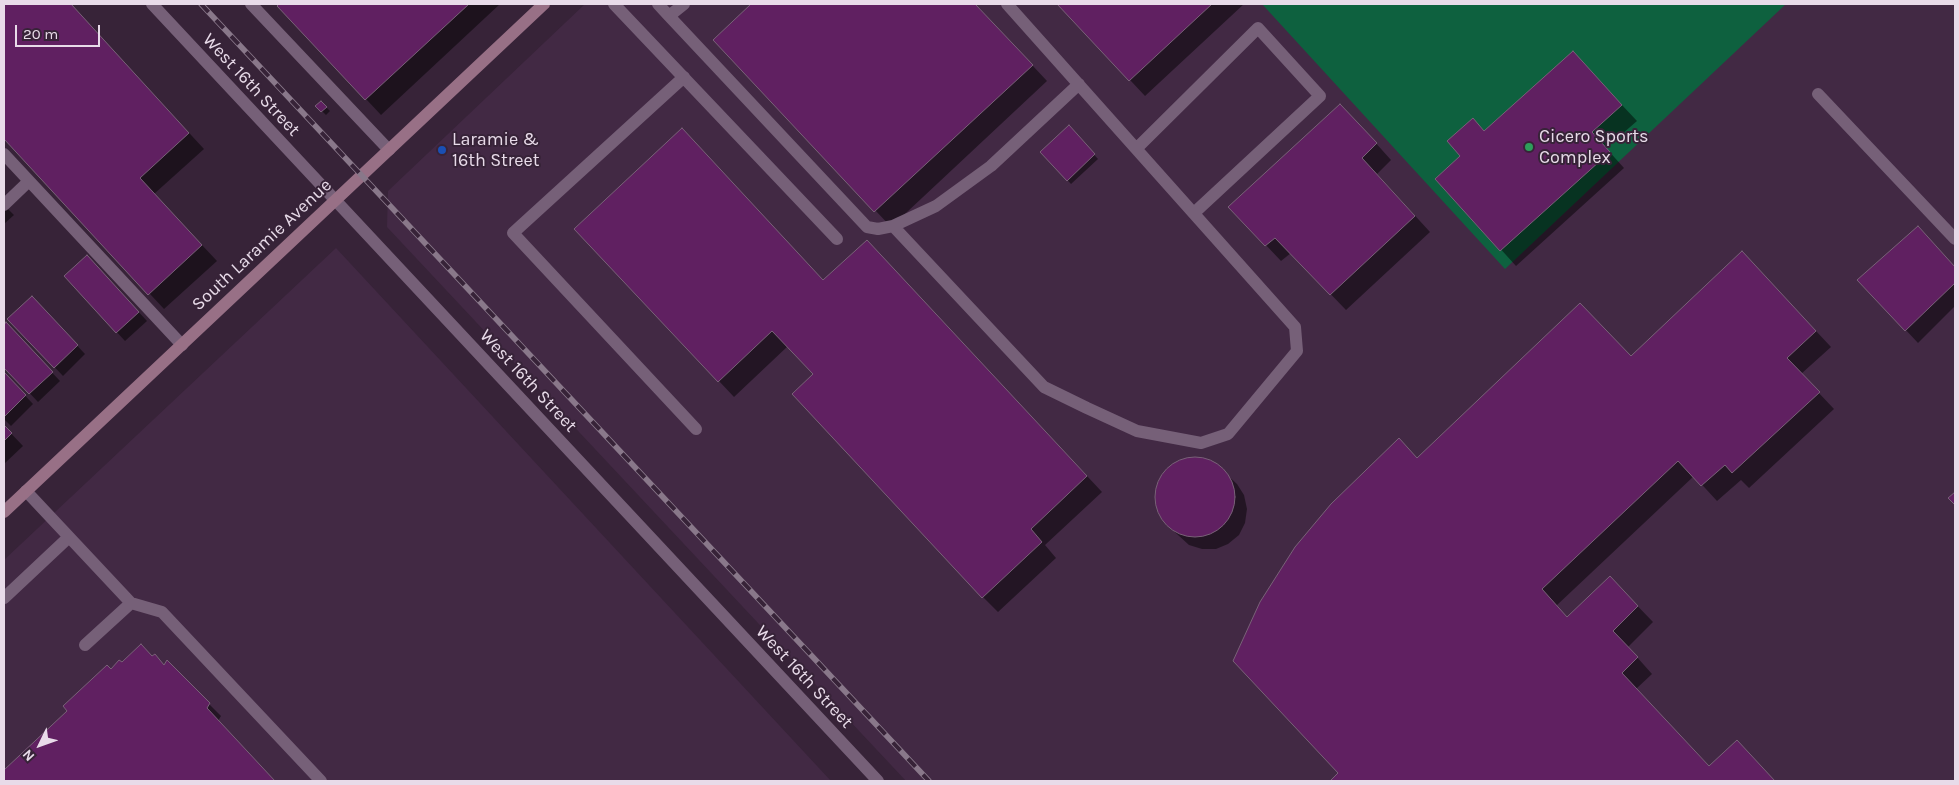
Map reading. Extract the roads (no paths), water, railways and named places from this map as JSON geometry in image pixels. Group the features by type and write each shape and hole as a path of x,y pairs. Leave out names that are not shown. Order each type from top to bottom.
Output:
{"main road":[{"name":"South Laramie Avenue","path":"4,512 544,4"}],"street":[{"name":"West 16th Street","path":"152,4 878,781"},
{"path":"251,4 389,150"},
{"path":"614,4 837,239"},
{"path":"658,4 867,227 893,226 936,206 991,166 1079,84"},
{"path":"669,16 684,4"},
{"path":"893,226 1044,387 1137,431 1201,444 1228,434 1297,351 1295,327 1007,4"},
{"path":"1137,148 1258,28 1320,96 1194,213"},
{"path":"684,78 513,233 696,428"},
{"path":"1818,94 1955,239"},
{"path":"4,154 182,345"},
{"path":"4,205 29,181"},
{"path":"26,491 130,603 162,612 321,781"},
{"path":"4,598 69,537"},
{"path":"85,645 130,603"}],"railway":[{"path":"201,4 929,781"}],"place":[{"name":"Cicero Sports Complex","path":"1529,147"},
{"name":"Laramie & 16th Street","path":"442,150"}]}
